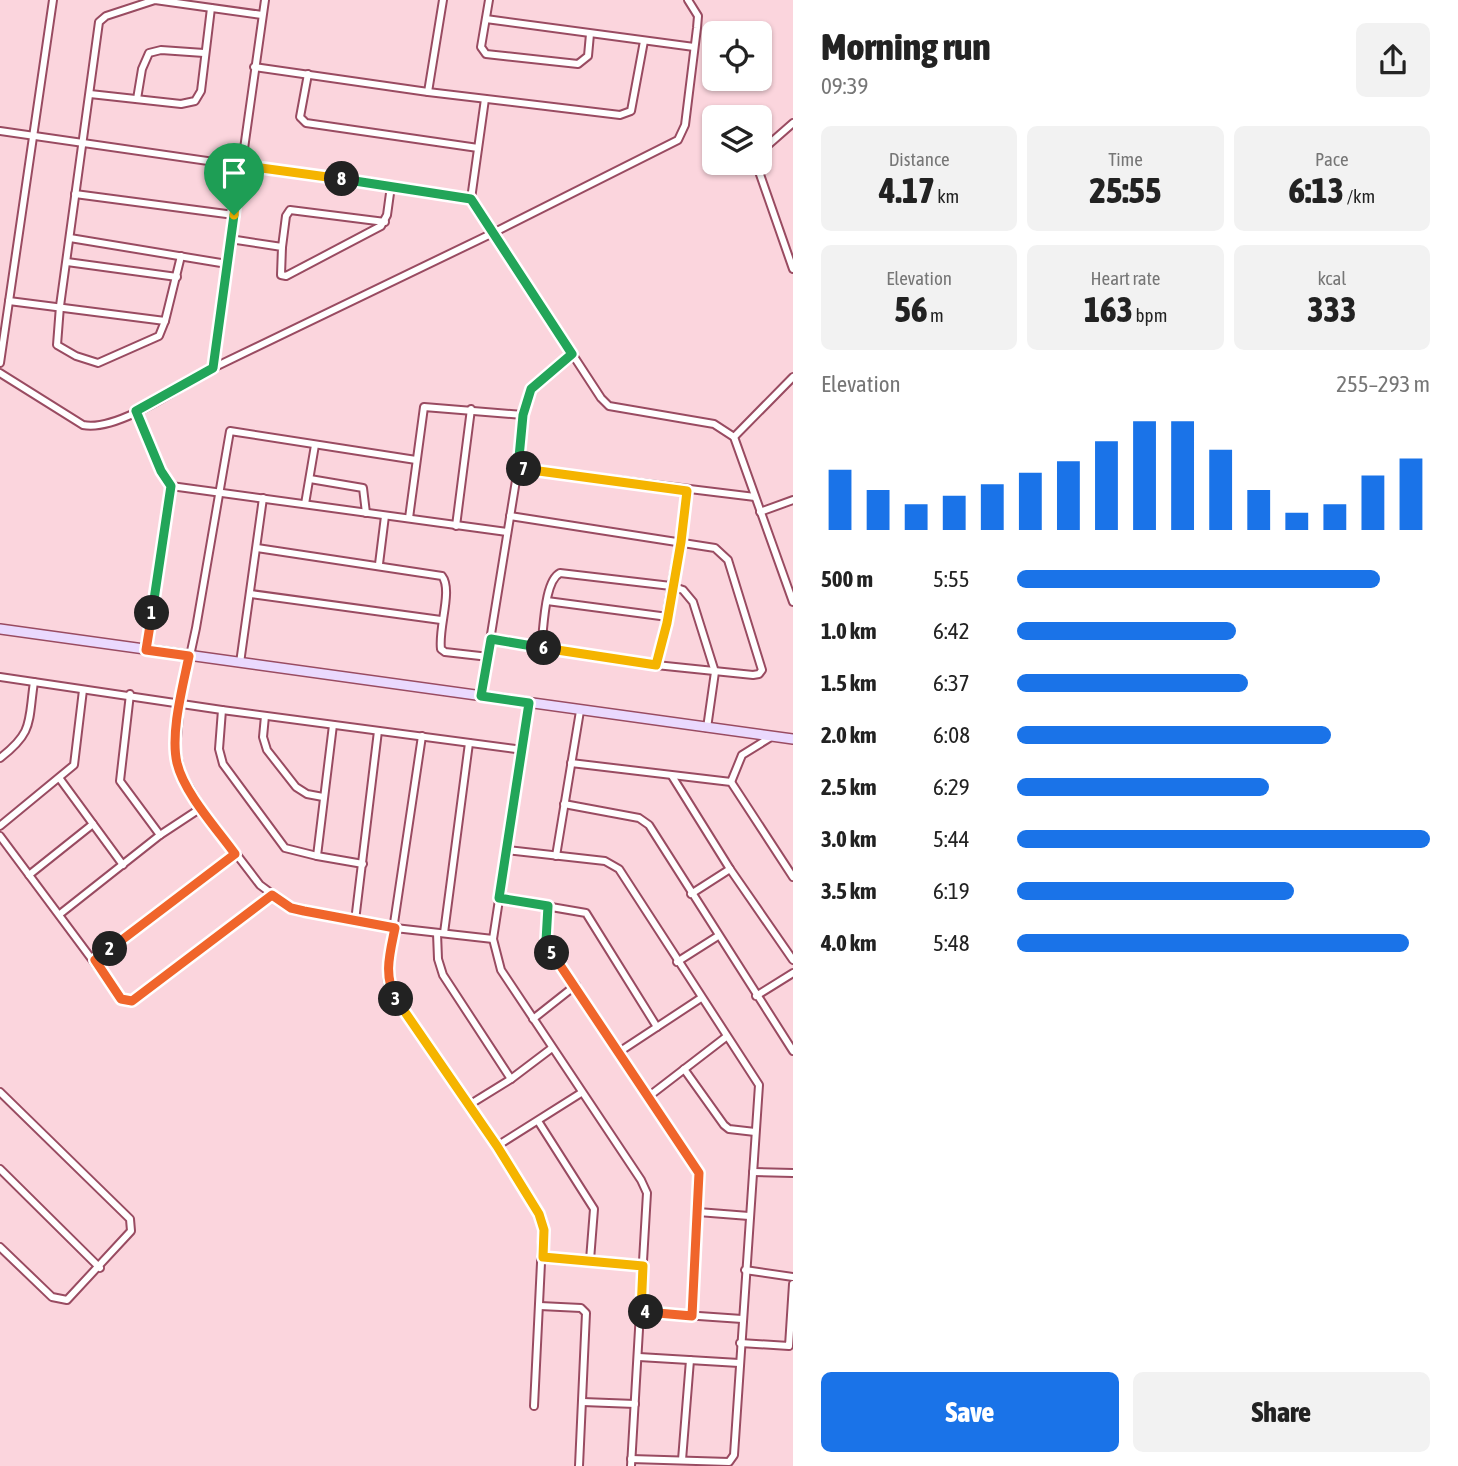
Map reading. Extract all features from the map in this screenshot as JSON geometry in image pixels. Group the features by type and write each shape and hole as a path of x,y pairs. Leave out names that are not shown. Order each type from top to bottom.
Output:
{"street":[{"path":"0,363 3,315 9,301 53,0"},
{"path":"213,368 265,0"},
{"path":"428,92 443,0"},
{"path":"489,0 481,47 483,52 489,55 578,64 588,57 590,34"},
{"path":"0,373 83,425 99,427 136,411 213,368 678,140 685,125 698,16 688,0"},
{"path":"181,256 165,321 155,340 94,363 57,345 98,26 103,18 155,1 262,15"},
{"path":"90,94 181,104 195,101 201,91 211,8"},
{"path":"486,19 694,47"},
{"path":"254,67 428,92 620,115 631,111 644,41"},
{"path":"137,99 142,69 149,53 161,50 204,53"},
{"path":"308,74 301,121 478,148"},
{"path":"485,99 471,199 601,398 609,406 714,425 734,437 793,602"},
{"path":"772,141 793,123"},
{"path":"0,131 471,199"},
{"path":"760,175 793,269"},
{"path":"385,222 290,210 286,216 279,271 286,276 370,233 385,222 391,186"},
{"path":"75,194 234,215"},
{"path":"70,238 227,264"},
{"path":"230,239 282,247"},
{"path":"66,262 177,277"},
{"path":"9,301 165,321"},
{"path":"481,696 518,468 523,415 533,386 572,354"},
{"path":"734,437 793,376"},
{"path":"409,518 424,407 523,415"},
{"path":"456,526 471,409"},
{"path":"136,411 161,471 171,486 146,650"},
{"path":"416,460 230,431 180,702 177,766 201,808 235,854 260,885 291,908 395,928 493,939"},
{"path":"305,504 315,445"},
{"path":"518,468 687,491 755,497"},
{"path":"310,479 363,488 366,513"},
{"path":"171,486 507,532"},
{"path":"656,665 668,617 687,491"},
{"path":"240,663 262,498"},
{"path":"761,512 793,500"},
{"path":"379,564 385,516"},
{"path":"491,639 715,672 760,674 763,665 728,560 715,548 510,516"},
{"path":"257,548 379,564 442,576 447,587 441,620 441,649 445,652 489,657"},
{"path":"541,647 552,580 566,573 671,586 683,590 693,602 715,672 707,728"},
{"path":"251,594 441,620"},
{"path":"547,601 668,617"},
{"path":"0,629 793,739"},
{"path":"0,677 523,750"},
{"path":"0,758 20,743 26,733 34,682"},
{"path":"0,826 60,779 76,760 83,690"},
{"path":"130,694 120,781 160,835"},
{"path":"507,850 612,863 619,869 759,1086 732,1460 729,1462 631,1462 647,1193 641,1180 501,970 493,939 529,703"},
{"path":"222,710 219,749 223,764 285,848 363,864"},
{"path":"556,856 580,710"},
{"path":"265,716 263,737 267,750 301,791 323,797"},
{"path":"317,856 332,725"},
{"path":"355,921 378,731"},
{"path":"422,736 387,970 388,983 418,1034 497,1146 543,1222 534,1406"},
{"path":"730,782 742,755 771,737"},
{"path":"469,743 438,959 443,975 511,1079"},
{"path":"571,763 730,782"},
{"path":"672,776 730,869 793,960"},
{"path":"60,779 123,864"},
{"path":"730,782 793,877"},
{"path":"564,804 644,820 793,1051"},
{"path":"60,914 160,835 201,808"},
{"path":"29,875 93,824"},
{"path":"0,836 95,960 121,999 132,1001 272,895"},
{"path":"95,960 235,854"},
{"path":"691,894 730,869"},
{"path":"499,898 586,913 657,1027"},
{"path":"548,906 546,941 699,1173 692,1316"},
{"path":"677,962 718,936"},
{"path":"756,996 793,973"},
{"path":"533,1019 576,985"},
{"path":"619,1052 701,998"},
{"path":"648,1097 726,1037"},
{"path":"469,1105 511,1079 552,1048"},
{"path":"684,1069 724,1125 729,1129 755,1132"},
{"path":"0,1092 130,1219 131,1231 68,1300 57,1300 0,1247"},
{"path":"497,1146 581,1093"},
{"path":"538,1121 594,1209 590,1260"},
{"path":"0,1169 100,1268"},
{"path":"753,1171 793,1173"},
{"path":"698,1212 749,1216"},
{"path":"543,1257 643,1266"},
{"path":"745,1270 793,1277"},
{"path":"740,1343 789,1346 793,1284"},
{"path":"540,1306 585,1310 579,1466"},
{"path":"641,1312 742,1320"},
{"path":"639,1357 739,1363"},
{"path":"682,1461 690,1360"},
{"path":"583,1402 635,1404"}],"route":[{"path":"240,165 471,199 572,354 531,389 523,415 518,468 687,491 667,623 656,665 491,639 481,696 529,703 499,898 548,906 546,941 550,950 576,985 699,1173 701,1181 692,1316 641,1312 643,1266 543,1257 544,1230 539,1214 497,1146 418,1034 388,983 387,970 395,928 291,908 272,895 132,1001 121,999 95,960 235,854 201,808 177,766 180,702 189,656 146,650 171,486 161,471 136,411 213,368 234,215 240,165"}]}
